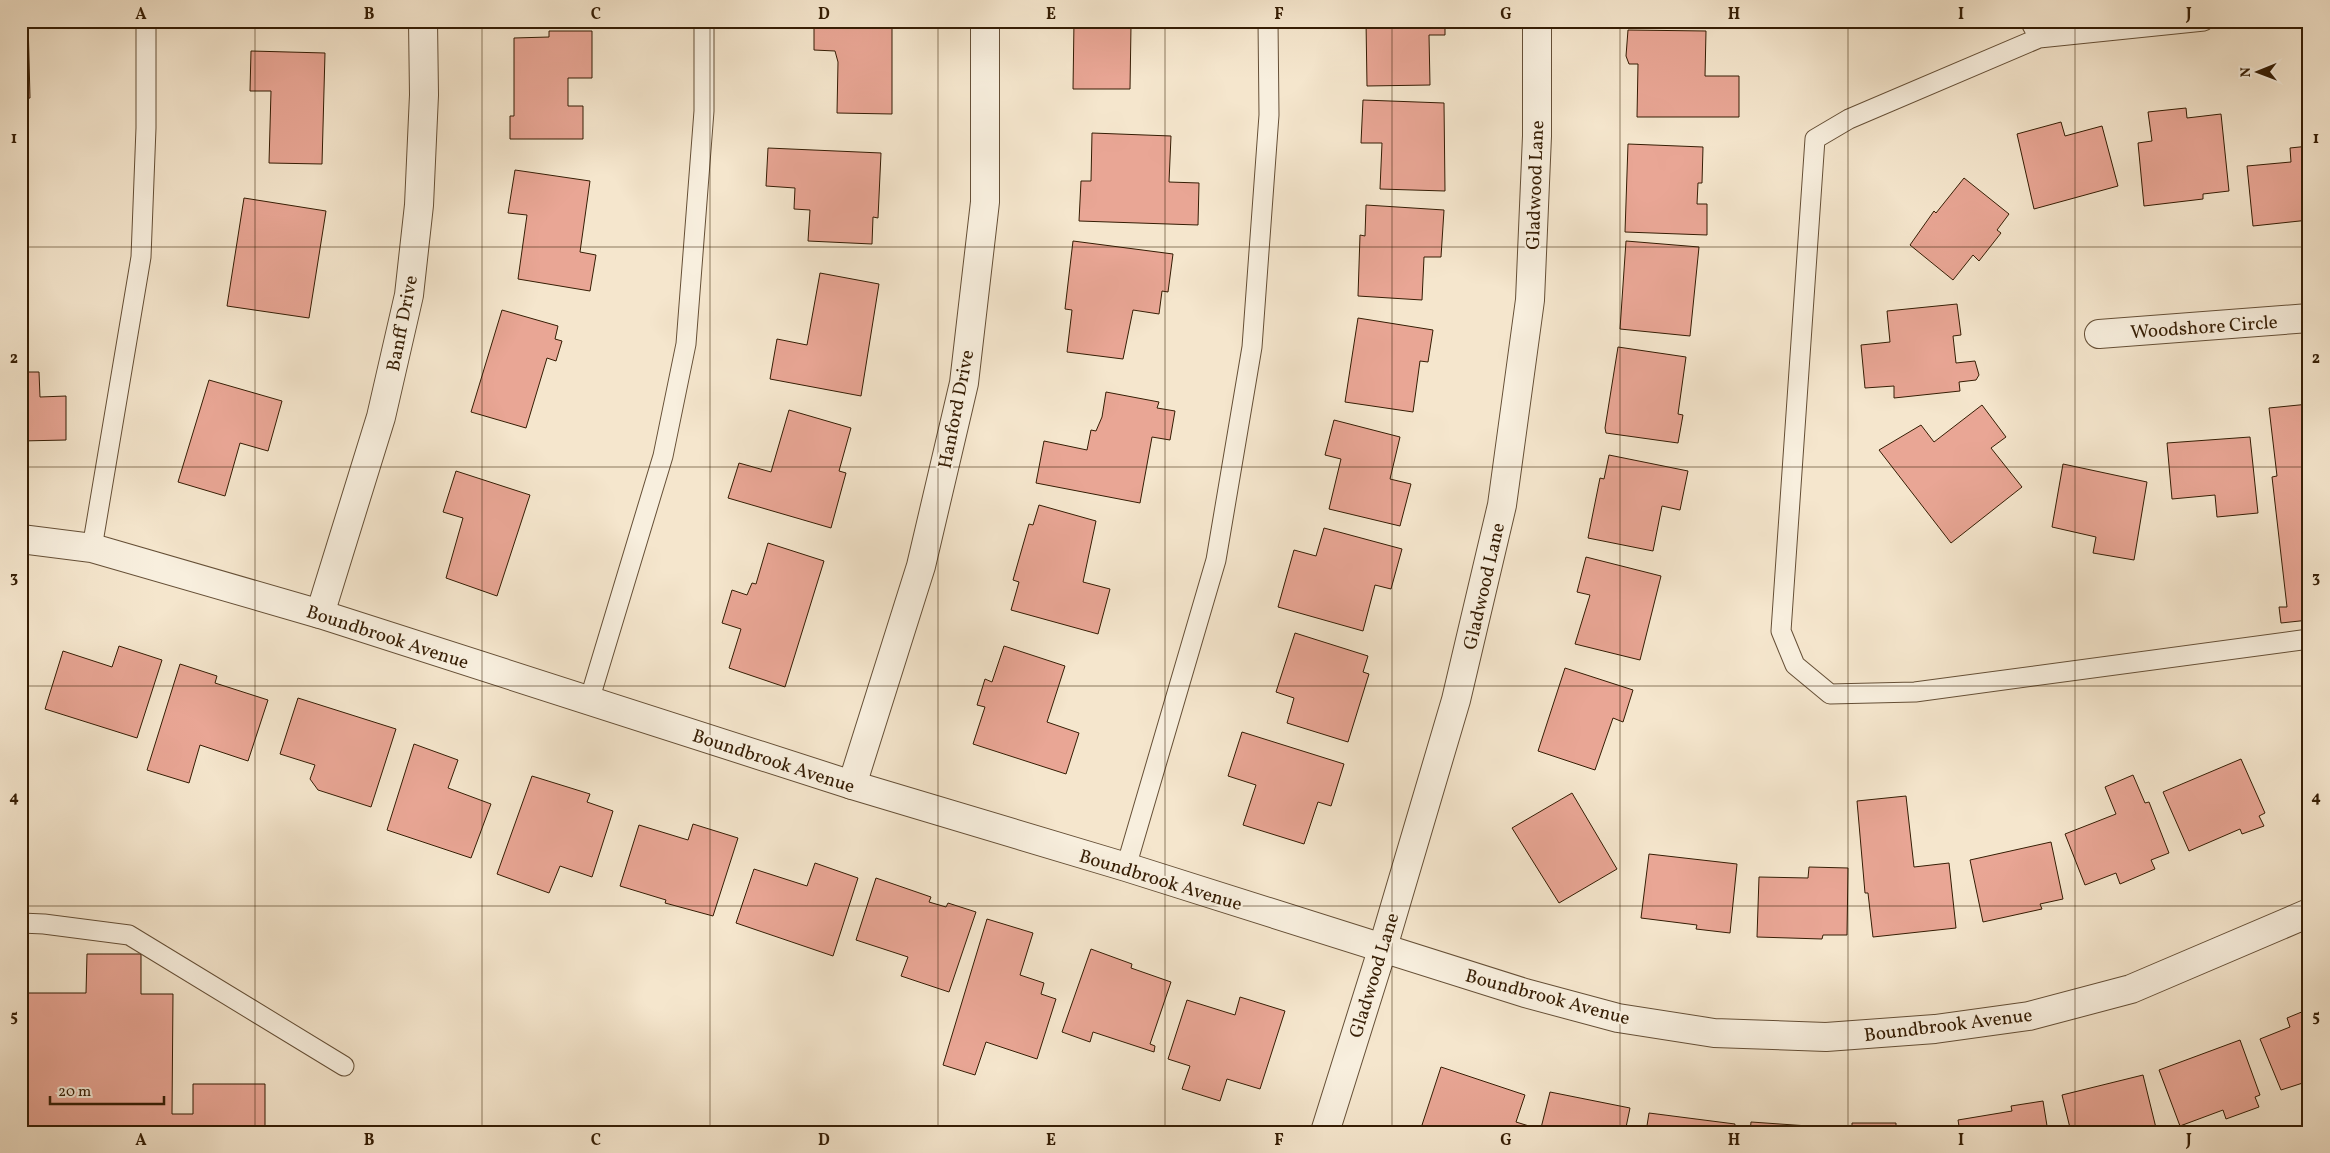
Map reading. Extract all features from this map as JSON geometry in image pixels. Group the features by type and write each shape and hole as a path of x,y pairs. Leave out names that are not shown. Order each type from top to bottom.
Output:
{"street":[{"name":"Banff Drive","path":"320,614 381,417 409,296 419,205 424,95 423,21"},
{"name":"Hanford Drive","path":"852,785 921,566 964,383 985,202 985,21"},
{"name":"Gladwood Lane","path":"1325,1132 1383,947 1456,700 1502,505 1530,300 1537,136 1537,21"},
{"name":"Woodshore Circle","path":"2099,334 2309,318"},
{"name":"Boundbrook Avenue","path":"21,539 92,548 320,614 852,785 1126,867 1524,993 1618,1018 1714,1033 1826,1037 1935,1029 2029,1016 2131,988 2309,913"}],"lane":[{"path":"92,548 141,257 146,128 146,21"},
{"path":"589,700 663,456 686,344 704,111 704,21"},
{"path":"1126,867 1216,560 1250,357 1268,114 1268,21"},
{"path":"2030,21 2039,38"},
{"path":"2204,21 2039,38 1849,119 1815,139 1781,632 1795,665 1830,694 1915,692 2309,639"},
{"path":"21,923 44,924 129,936 344,1066"}],"building":[{"path":"21,21 28,21 30,98 21,99"},
{"path":"814,21 892,21 892,114 837,113 838,62 835,51 814,50"},
{"path":"1074,21 1153,21 1153,26 1131,26 1130,89 1073,89"},
{"path":"1366,21 1445,21 1445,35 1429,35 1430,85 1367,86"},
{"path":"1628,30 1706,31 1705,76 1739,76 1739,117 1637,117 1638,64 1629,64 1626,56"},
{"path":"549,31 592,31 592,78 568,78 568,106 583,106 583,139 510,139 510,116 514,116 514,38 549,37"},
{"path":"251,51 325,53 322,164 269,163 271,91 250,91"},
{"path":"1363,100 1444,103 1445,191 1380,189 1382,143 1361,143"},
{"path":"2186,108 2187,118 2221,114 2229,191 2203,194 2203,199 2144,206 2138,143 2152,141 2148,112"},
{"path":"2061,122 2065,136 2102,126 2118,186 2034,209 2017,134"},
{"path":"1092,133 1171,136 1169,182 1199,183 1198,225 1079,221 1081,181 1091,181"},
{"path":"21,140 28,140 21,219"},
{"path":"1628,144 1703,147 1702,183 1698,183 1697,204 1707,204 1707,235 1625,232"},
{"path":"2309,146 2309,220 2253,226 2247,166 2291,162 2290,148"},
{"path":"768,148 881,153 878,218 873,217 872,244 808,241 810,210 794,209 795,188 766,186"},
{"path":"515,170 590,181 580,252 596,255 590,291 518,279 527,215 508,213"},
{"path":"1964,178 2009,214 1997,230 2001,233 1979,261 1973,255 1953,280 1910,245 1934,211 1936,213"},
{"path":"244,198 326,211 309,318 227,306"},
{"path":"1366,205 1444,210 1441,257 1424,257 1422,300 1358,296 1360,235 1365,236"},
{"path":"1073,241 1173,254 1168,292 1162,291 1159,314 1133,310 1123,359 1067,352 1072,310 1065,309"},
{"path":"1626,241 1699,247 1690,336 1620,329"},
{"path":"820,273 879,284 861,396 770,379 777,339 807,345"},
{"path":"1957,304 1961,335 1953,336 1956,363 1975,361 1979,375 1976,380 1959,382 1960,391 1894,398 1894,386 1865,388 1861,345 1890,342 1887,311"},
{"path":"502,310 558,326 555,339 562,341 556,361 547,358 526,428 471,412"},
{"path":"1358,318 1433,330 1428,362 1420,361 1413,412 1345,402"},
{"path":"1618,347 1686,357 1678,414 1683,415 1678,443 1606,433 1605,428"},
{"path":"21,372 39,372 40,397 66,396 66,440 21,441"},
{"path":"209,380 282,401 268,451 240,443 225,496 178,482"},
{"path":"1106,392 1159,402 1157,408 1175,411 1170,440 1152,437 1140,503 1036,483 1044,441 1087,450 1091,430 1096,431 1102,417"},
{"path":"2309,404 2309,620 2281,623 2279,607 2287,607 2272,477 2277,476 2269,408"},
{"path":"1982,405 2006,437 1991,448 2022,487 1951,543 1879,450 1921,425 1934,442"},
{"path":"789,410 851,428 839,471 846,473 831,528 728,498 739,463 771,472"},
{"path":"1334,420 1400,437 1390,479 1411,484 1400,526 1329,509 1341,459 1325,455"},
{"path":"2250,437 2258,513 2217,517 2215,495 2172,499 2167,443"},
{"path":"1609,455 1688,471 1680,510 1662,506 1653,551 1588,538 1600,478 1604,479"},
{"path":"2063,464 2147,482 2134,560 2093,553 2096,537 2052,527"},
{"path":"456,471 530,495 497,596 446,578 463,518 443,512"},
{"path":"1039,505 1096,521 1083,582 1110,589 1098,634 1011,610 1019,582 1013,580 1029,524 1033,525"},
{"path":"1324,528 1402,549 1391,589 1375,585 1363,631 1278,607 1294,550 1316,556"},
{"path":"768,543 824,561 785,687 729,668 741,629 722,623 732,590 747,595 752,583 756,584"},
{"path":"1586,557 1661,576 1640,660 1575,644 1590,595 1577,592"},
{"path":"22,629 23,690 21,690"},
{"path":"1295,633 1368,656 1363,672 1369,674 1348,742 1287,723 1294,698 1276,692"},
{"path":"119,646 162,660 137,738 45,709 63,651 112,667"},
{"path":"1004,646 1065,666 1047,722 1079,733 1066,774 973,744 985,707 977,705 985,679 992,682"},
{"path":"180,664 217,676 215,683 268,700 248,761 200,745 189,783 147,770"},
{"path":"1565,668 1633,690 1623,722 1613,718 1595,770 1538,751"},
{"path":"298,698 396,729 371,807 318,790 310,779 315,765 280,754"},
{"path":"1242,732 1344,764 1331,806 1318,802 1304,844 1243,825 1256,785 1228,776"},
{"path":"414,744 458,760 448,788 491,804 471,858 387,830"},
{"path":"2241,759 2265,813 2259,816 2264,826 2242,834 2240,829 2189,851 2163,792"},
{"path":"2133,775 2145,803 2149,802 2169,853 2151,860 2155,869 2120,884 2116,873 2085,885 2065,834 2116,814 2105,787"},
{"path":"532,776 590,794 587,802 613,811 592,877 560,866 549,893 497,874"},
{"path":"1572,793 1617,869 1559,903 1512,828"},
{"path":"1906,796 1914,867 1949,863 1956,928 1873,937 1868,893 1865,893 1857,801"},
{"path":"693,824 738,838 713,916 665,903 666,900 620,886 639,825 688,840"},
{"path":"2051,842 2063,899 2040,904 2042,909 1983,922 1970,860"},
{"path":"1649,854 1737,864 1730,933 1696,929 1697,925 1641,918"},
{"path":"815,863 858,878 833,956 736,923 754,869 807,886"},
{"path":"1809,867 1848,868 1847,935 1823,935 1822,939 1757,937 1759,877 1808,878"},
{"path":"876,878 931,897 929,902 946,907 948,903 976,912 949,992 901,976 908,957 856,940"},
{"path":"987,919 1033,933 1020,975 1044,983 1041,994 1056,999 1037,1059 986,1042 975,1075 943,1065"},
{"path":"1091,949 1132,964 1131,968 1171,982 1150,1044 1155,1046 1154,1052 1093,1032 1090,1042 1062,1032"},
{"path":"87,954 141,954 141,994 173,994 172,1114 193,1114 193,1084 265,1084 265,1132 21,1132 21,993 86,993"},
{"path":"1240,997 1285,1011 1260,1089 1227,1079 1220,1101 1182,1089 1190,1066 1168,1059 1187,1000 1235,1015"},
{"path":"2309,1009 2309,1081 2281,1090 2260,1039 2290,1027 2287,1018"},
{"path":"2240,1040 2260,1095 2255,1097 2259,1107 2226,1119 2223,1110 2180,1126 2159,1070"},
{"path":"1441,1067 1525,1095 1516,1122 1529,1126 1527,1132 1441,1132 1422,1125"},
{"path":"2143,1075 2157,1132 2071,1132 2062,1095"},
{"path":"1550,1092 1630,1108 1625,1132 1540,1132"},
{"path":"2043,1101 2048,1132 1960,1132 1958,1120 2012,1111 2011,1106"},
{"path":"1649,1113 1735,1124 1734,1132 1646,1132"},
{"path":"1751,1122 1837,1128 1837,1132 1750,1132"},
{"path":"1852,1123 1896,1123 1896,1132 1852,1132"}]}
